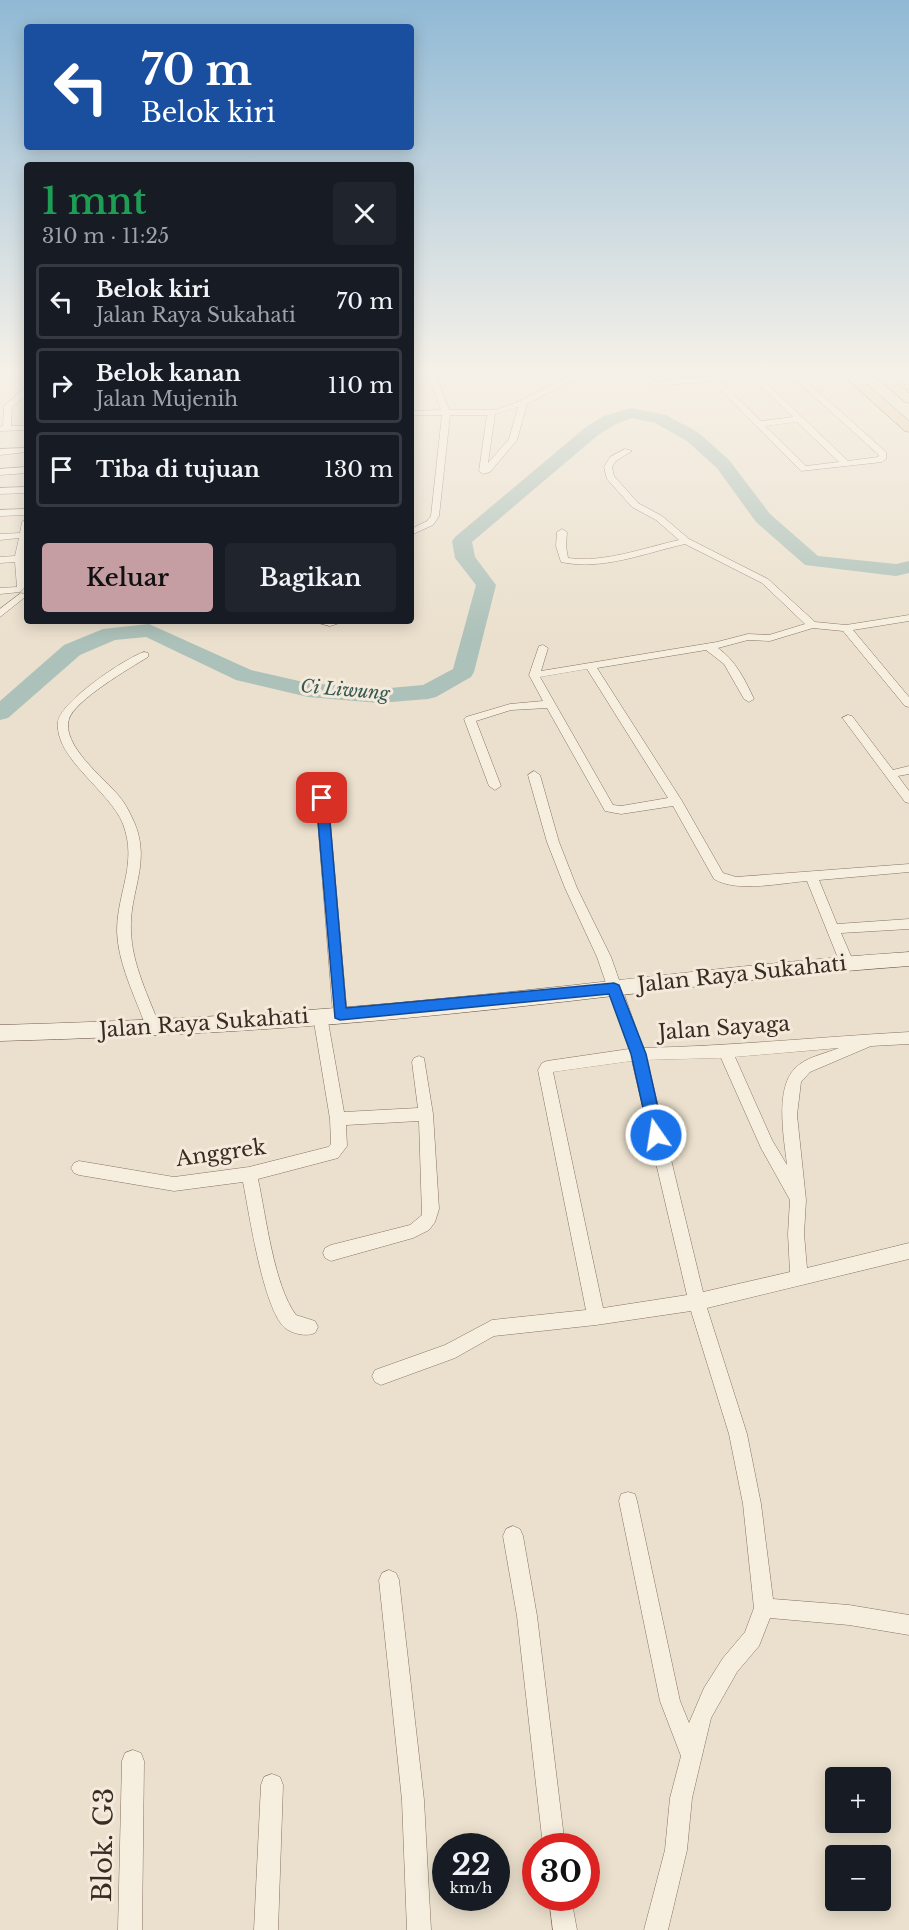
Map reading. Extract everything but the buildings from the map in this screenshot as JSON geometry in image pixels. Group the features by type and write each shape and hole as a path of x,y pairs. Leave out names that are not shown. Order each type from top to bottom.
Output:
{"main road":[{"name":"Jalan Raya Sukahati","path":"0,1033 153,1027 330,1015 847,963 909,959"}],"street":[{"path":"414,531 422,529 435,516 441,459"},
{"path":"484,459 483,471 487,470 497,459"},
{"path":"615,459 609,463 610,477 634,505 659,518 686,541 765,581 812,625"},
{"path":"794,459 804,469 879,459"},
{"path":"841,459 846,464"},
{"path":"0,472 24,470"},
{"path":"0,491 24,490"},
{"path":"0,513 24,512"},
{"path":"414,525 422,529"},
{"path":"562,532 561,546 564,560 578,563 686,541"},
{"path":"0,537 24,535"},
{"path":"23,590 19,559 24,539"},
{"path":"0,560 19,559"},
{"path":"0,591 23,590"},
{"path":"0,614 23,590"},
{"path":"534,675 591,667 748,637 770,638 812,625 846,628 907,622"},
{"path":"846,628 909,704"},
{"path":"708,646 719,653 729,664 749,699"},
{"path":"543,648 534,675 609,808 621,810 676,801"},
{"path":"144,655 72,706 64,715 62,722 66,737 81,763 118,803 135,841 136,870 125,917 124,932 127,954 153,1027"},
{"path":"591,667 676,801 718,876 736,882 909,868"},
{"path":"495,786 470,719 510,707 550,704"},
{"path":"848,718 909,799"},
{"path":"890,774 909,770"},
{"path":"534,775 553,842 571,888 604,957 639,1054 697,1302 738,1434 752,1504 764,1608 752,1638 730,1665 711,1695 701,1717 681,1798 676,1850 656,1930"},
{"name":"Anggrek","path":"79,1168 174,1184 249,1174 333,1153 339,1146 330,1015 322,798"},
{"path":"811,876 847,963"},
{"path":"834,929 909,924"},
{"name":"Jalan Sayaga","path":"596,1317 545,1070 550,1066 639,1054 726,1052 799,1044 909,1038"},
{"path":"799,1278 796,1234 798,1200 789,1115 794,1080 805,1068 870,1041"},
{"path":"726,1052 766,1143 798,1200"},
{"path":"332,1253 413,1231 423,1226 429,1219 431,1209 426,1114 419,1062"},
{"path":"338,1119 426,1114"},
{"path":"249,1174 276,1290 286,1317 293,1325 309,1327"},
{"path":"381,1376 449,1352 486,1329 596,1317 697,1302 909,1251"},
{"path":"628,1501 670,1701 691,1755"},
{"path":"513,1536 527,1616 552,1833"},
{"path":"389,1580 413,1800 419,1930"},
{"path":"764,1608 849,1615 909,1625"},
{"name":"Blok. G3","path":"130,1930 133,1761"},
{"path":"266,1930 272,1785"},
{"path":"562,1911 565,1930"}],"waterway":[{"name":"Ci Liwung","path":"0,713 72,650 111,634 149,630 244,675 308,690 379,696 428,692 463,672 486,585 465,558 462,541 559,459"},
{"name":"Ci Liwung","path":"718,459 763,518 812,561 896,570 909,567"}],"route":[{"path":"322,798 340,1014 498,1001 614,988 639,1054 656,1135"}]}
